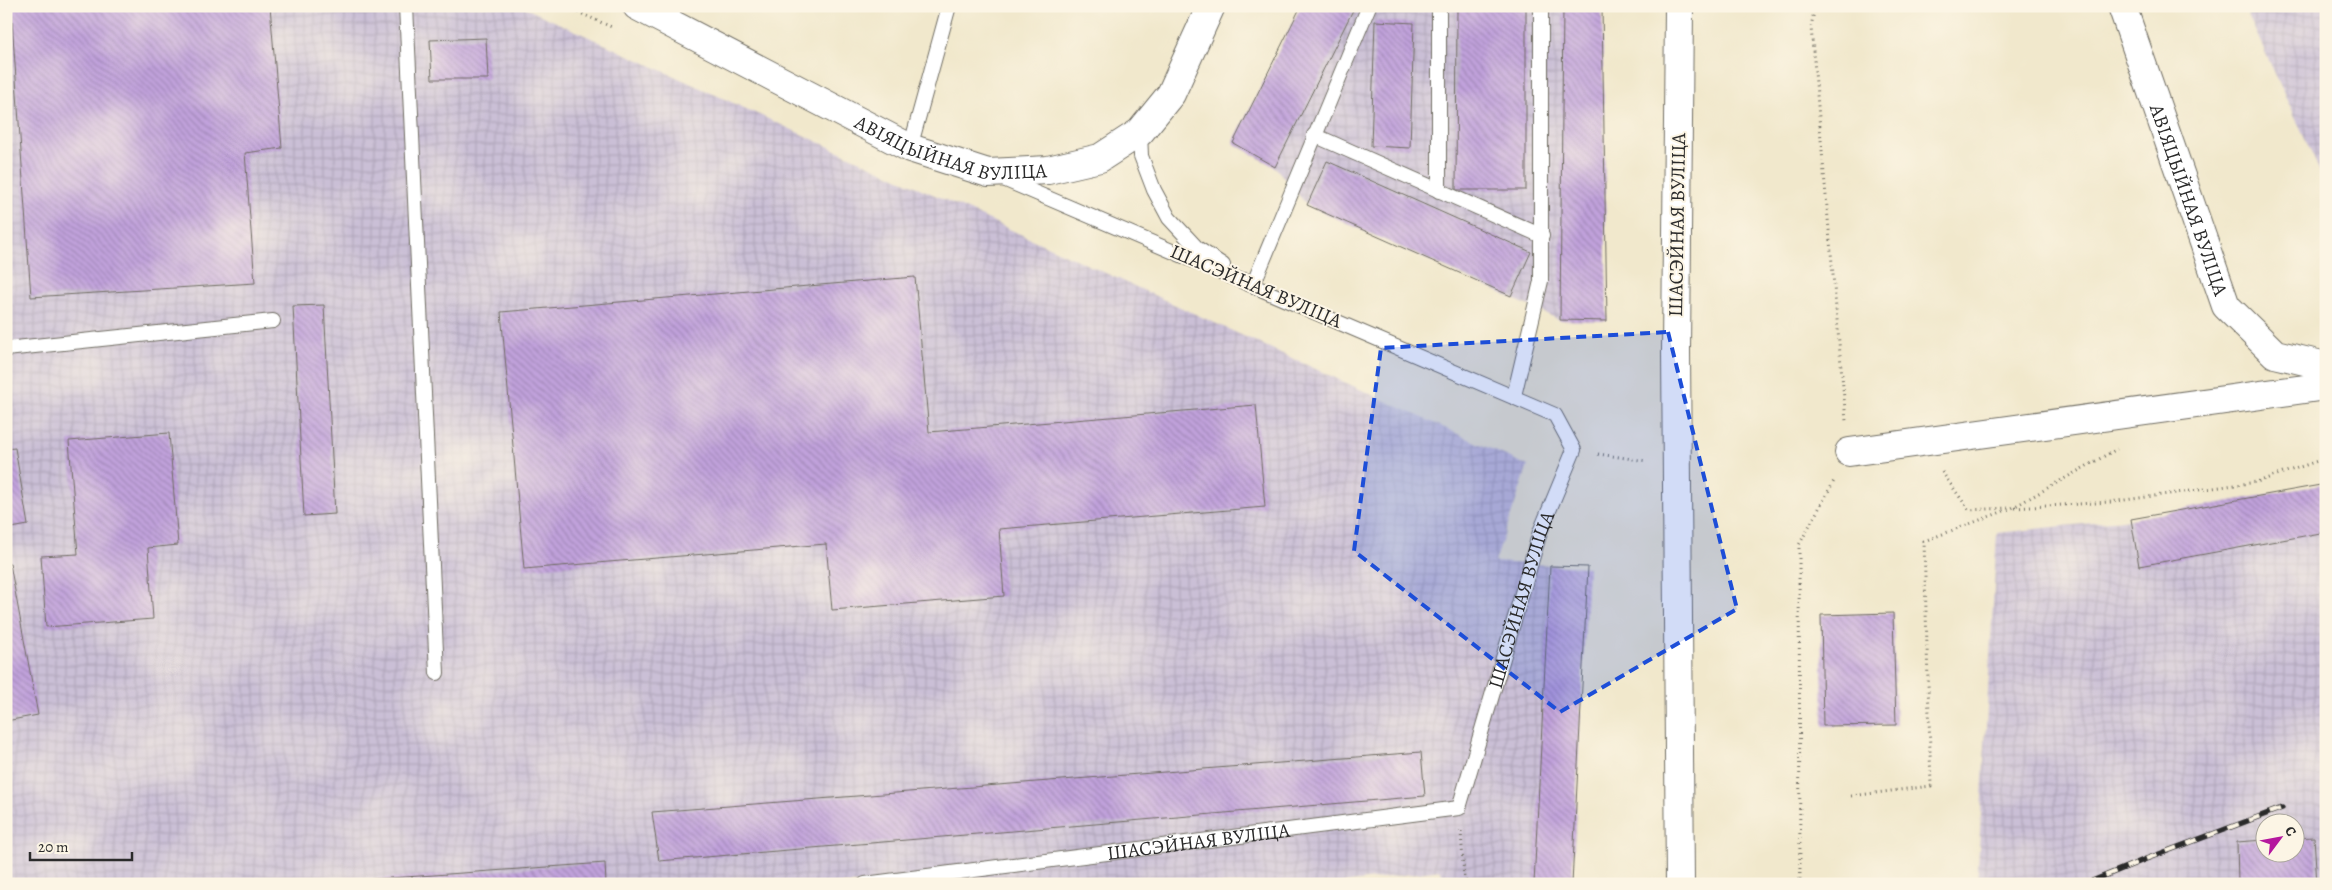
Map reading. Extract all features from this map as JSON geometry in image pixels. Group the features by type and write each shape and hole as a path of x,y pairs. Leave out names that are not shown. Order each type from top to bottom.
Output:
{"main road":[{"name":"АВІЯЦЫЙНАЯ ВУЛІЦА","path":"637,6 910,148 988,173 1048,170 1100,158 1140,132 1171,94 1211,6"},
{"name":"ШАСЭЙНАЯ ВУЛІЦА","path":"1680,6 1676,351 1680,874"},
{"name":"АВІЯЦЫЙНАЯ ВУЛІЦА","path":"2122,6 2226,306 2274,354 2326,366"},
{"path":"1849,452 2326,386"}],"lane":[{"path":"406,6 437,673"},
{"path":"910,148 949,6"},
{"path":"1140,132 1141,156 1154,190 1169,218 1197,248 1253,285 1369,6"},
{"path":"1439,6 1439,190"},
{"path":"1514,396 1541,281 1540,6"},
{"path":"1314,135 1542,236"},
{"name":"ШАСЭЙНАЯ ВУЛІЦА","path":"865,884 1459,808 1540,532 1574,450 1555,415 988,173"},
{"path":"6,348 273,321"}],"path":[{"path":"1922,442 1969,510 2110,502 2256,482 2326,458"},
{"path":"1851,796 1931,786 1924,541 2012,508 2121,446"},
{"path":"1574,450 1650,461"},
{"path":"1459,808 1464,878 1468,884"}],"highlighted area":[{"path":"1668,332 1737,609 1560,712 1354,551 1381,348"}],"shaded area":[{"path":"6,6 521,6 1528,466 1495,562 1588,567 1572,884 1444,884 1441,870 1337,884 6,884"},
{"path":"1301,6 1602,6 1607,321 1560,320 1307,205 1275,167 1233,143"},
{"path":"2244,6 2326,6 2326,185"},
{"path":"2326,484 2326,884 1977,884 1997,533 2131,519"}],"building":[{"path":"11,6 270,6 282,148 245,153 255,283 31,297"},
{"path":"1301,6 1355,6 1275,167 1233,143"},
{"path":"1457,6 1526,6 1526,190 1456,190"},
{"path":"1563,6 1602,6 1607,321 1560,320"},
{"path":"1375,21 1414,23 1410,148 1371,146"},
{"path":"486,38 488,79 432,79 430,40"},
{"path":"1327,161 1531,252 1511,296 1307,205"},
{"path":"915,277 929,432 1256,405 1265,507 999,529 1004,596 832,610 826,544 524,569 501,312"},
{"path":"324,305 335,514 304,516 293,306"},
{"path":"169,433 178,545 148,548 153,619 46,627 41,556 78,554 69,441"},
{"path":"15,448 28,525 6,529 6,449"},
{"path":"2326,484 2326,532 2139,566 2131,519"},
{"path":"6,564 10,564 38,715 6,721"},
{"path":"1550,566 1588,567 1572,884 1534,884"},
{"path":"1893,613 1896,725 1823,726 1821,615"},
{"path":"1421,752 1425,796 659,861 652,812"},
{"path":"2314,837 2317,884 2238,884 2237,842 2254,841 2254,862 2304,862 2304,838"},
{"path":"605,863 606,884 334,884 334,882"}],"railway":[{"path":"2085,884 2282,808"}]}
